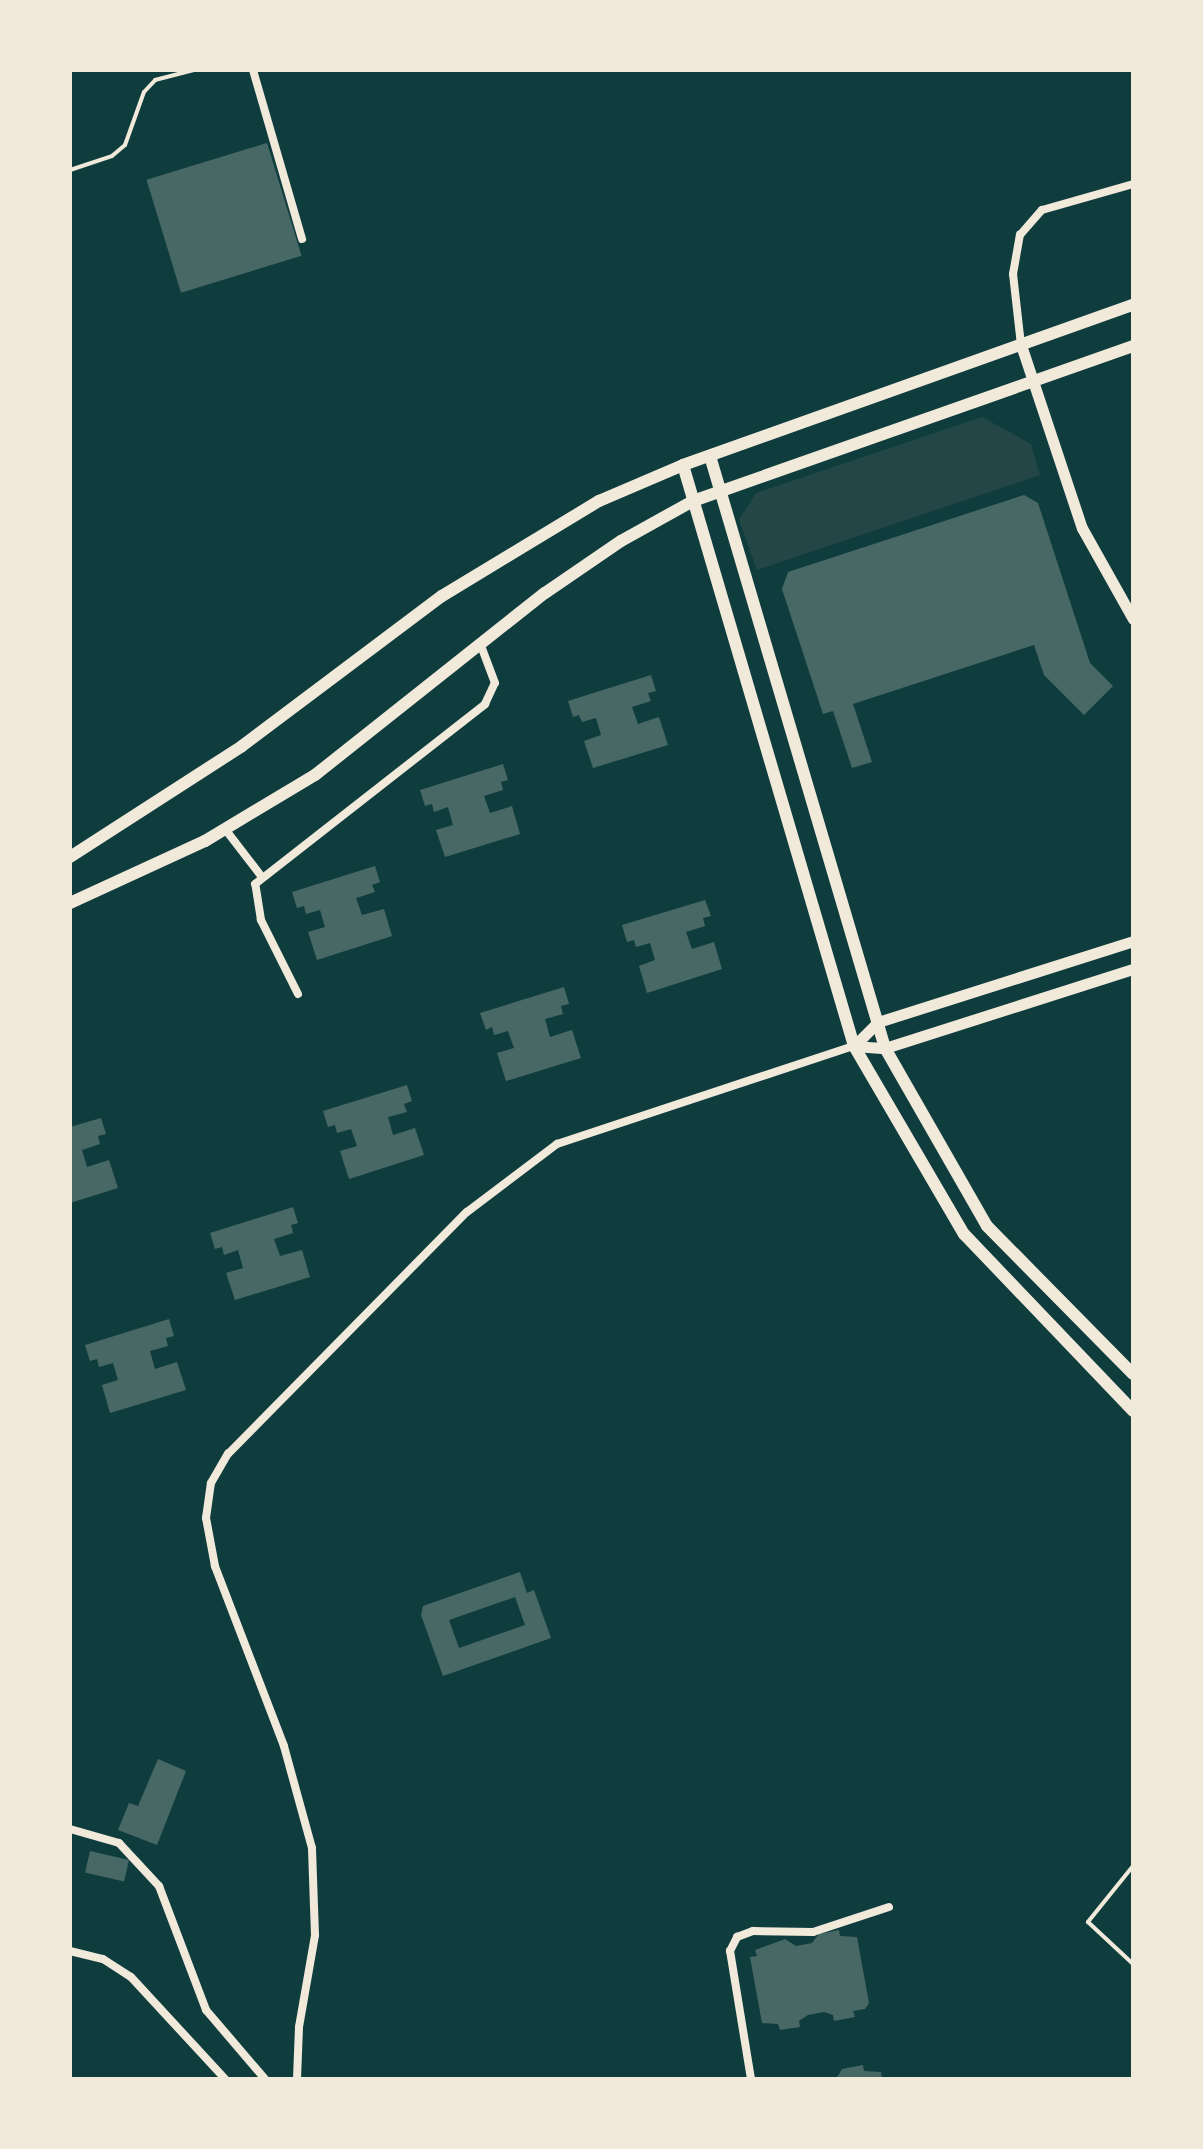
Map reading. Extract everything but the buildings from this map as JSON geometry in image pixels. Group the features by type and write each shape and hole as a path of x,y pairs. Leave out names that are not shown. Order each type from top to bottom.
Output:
{"main road":[{"path":"70,857 242,746 514,548 599,501 683,465 1133,305"},
{"path":"70,903 225,829 315,775 480,643 621,541 693,501 1133,346"},
{"path":"710,456 885,1048 987,1226 1133,1374"},
{"path":"683,465 854,1046 964,1234 1133,1411"}],"street":[{"path":"253,70 302,239"},
{"path":"1133,184 1042,210 1020,235 1013,274 1021,345 1082,528 1133,619"},
{"path":"298,994 261,920 255,884 485,704 495,683 480,643"},
{"path":"225,829 262,877"},
{"path":"854,1046 878,1022 1133,941"},
{"path":"297,2079 299,2027 315,1935 312,1848 284,1746 215,1566 206,1518 211,1483 228,1454 467,1212 557,1144 854,1046 885,1048 1133,969"},
{"path":"70,1829 119,1843 159,1886 206,2010 265,2079"},
{"path":"751,2079 730,1951 737,1937 753,1931 813,1932 889,1907"},
{"path":"70,1951 103,1959 131,1977 225,2079"}],"lane":[{"path":"70,170 112,156 125,145 144,92 155,80 194,70"},
{"path":"1133,1866 1088,1922 1133,1964"}],"shaded area":[{"path":"982,417 1031,444 1040,475 757,570 739,520 756,493"}]}
